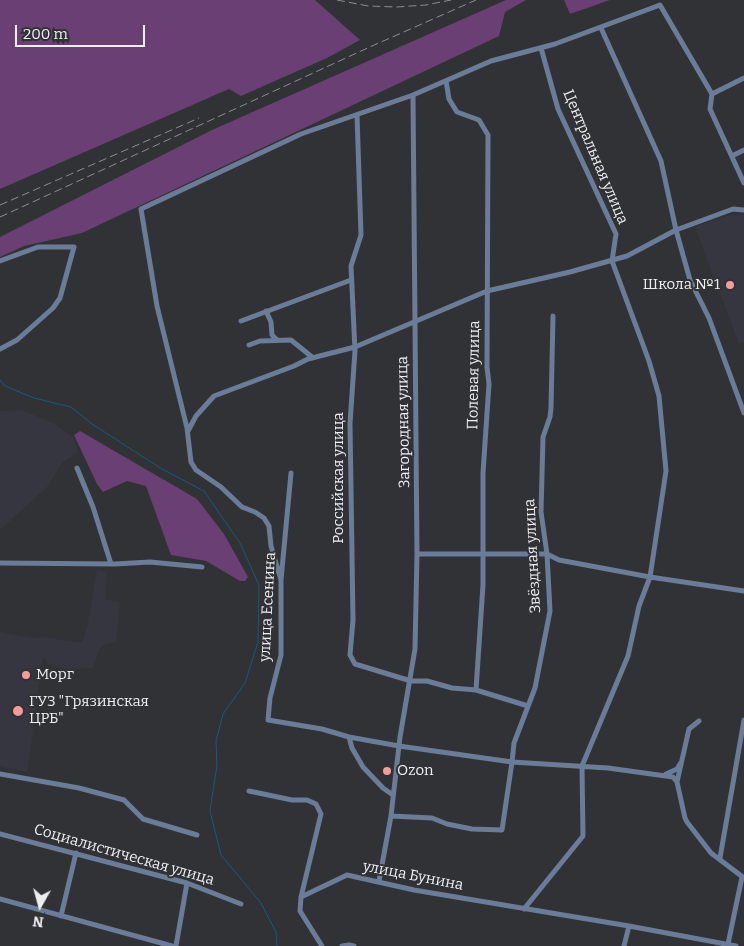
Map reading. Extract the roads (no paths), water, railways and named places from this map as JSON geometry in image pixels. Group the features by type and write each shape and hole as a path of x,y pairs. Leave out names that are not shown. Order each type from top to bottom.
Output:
{"street":[{"path":"281,580 271,546 269,526 264,518 242,507 221,487 196,470 191,462 187,431 157,306 141,209 301,134 413,95 491,61 541,48 601,28 660,5 712,94 710,109 744,183"},
{"path":"601,28 661,162 676,230 690,280 709,318 744,413"},
{"name":"Центральная улица","path":"541,48 558,109 616,234 612,261 649,361 659,396 666,471 650,577 639,606 628,656 582,766"},
{"path":"712,94 744,78"},
{"name":"Полевая улица","path":"446,80 449,99 457,112 479,120 488,135 488,384 483,472 483,585 476,690"},
{"name":"Загородная улица","path":"399,746 416,648 418,554 413,95"},
{"name":"Российская улица","path":"357,114 361,235 351,266 354,347 350,423 353,620 350,655 355,664 411,681 427,681 452,688 476,690 528,706"},
{"path":"732,156 744,150"},
{"path":"187,431 196,416 214,396 312,358 354,347 487,291 628,256 676,230 733,209 744,210"},
{"path":"0,261 38,247 74,247 60,298 53,308 17,340 0,349"},
{"path":"241,321 351,280"},
{"path":"266,311 272,335 277,340"},
{"name":"Звёздная улица","path":"512,762 514,743 535,688 550,611 547,554 542,524 541,500 543,437 551,408 553,316"},
{"path":"249,345 260,341 291,340 312,358"},
{"path":"77,468 99,524 111,564"},
{"name":"улица Есенина","path":"291,473 281,580 282,655 270,698 268,720 322,729 349,737 399,746 512,762 666,774 673,776 678,782"},
{"path":"418,554 547,554 559,560 650,577 744,591"},
{"path":"0,563 111,564 150,562 202,567"},
{"path":"699,720 689,729 678,782 685,818 704,845 743,878 728,944"},
{"path":"720,858 744,720"},
{"path":"349,737 352,748 363,767 392,796"},
{"path":"379,881 399,746"},
{"path":"390,816 432,818 447,824 472,829 502,830 512,762"},
{"path":"666,774 677,769 682,762"},
{"path":"524,909 583,836 582,766"},
{"path":"0,774 79,788 124,800 143,819 197,835"},
{"path":"249,790 292,800 306,800 316,804 321,814 301,897 300,911 322,946"},
{"name":"Социалистическая улица","path":"0,834 187,883 241,904"},
{"path":"61,916 76,853"},
{"name":"улица Бунина","path":"301,897 347,875 414,890 736,946"},
{"path":"0,899 174,946 187,883"},
{"path":"624,946 628,926"},
{"path":"342,946 354,946"}],"waterway":[{"path":"0,380 5,386 34,398 71,407 92,424 162,469 204,491 240,543 259,585 258,642 245,683 223,714 216,741 217,765 210,811 221,855 261,903 276,932 277,946"}],"railway":[{"path":"337,0 368,6 397,7 426,5 451,0"},
{"path":"0,217 476,0"},
{"path":"0,205 199,118"}],"place":[{"name":"Школа №1","path":"730,285"},
{"name":"Морг","path":"26,675"},
{"name":"ГУЗ \"Грязинская ЦРБ\"","path":"18,711"},
{"name":"Ozon","path":"387,771"}]}
